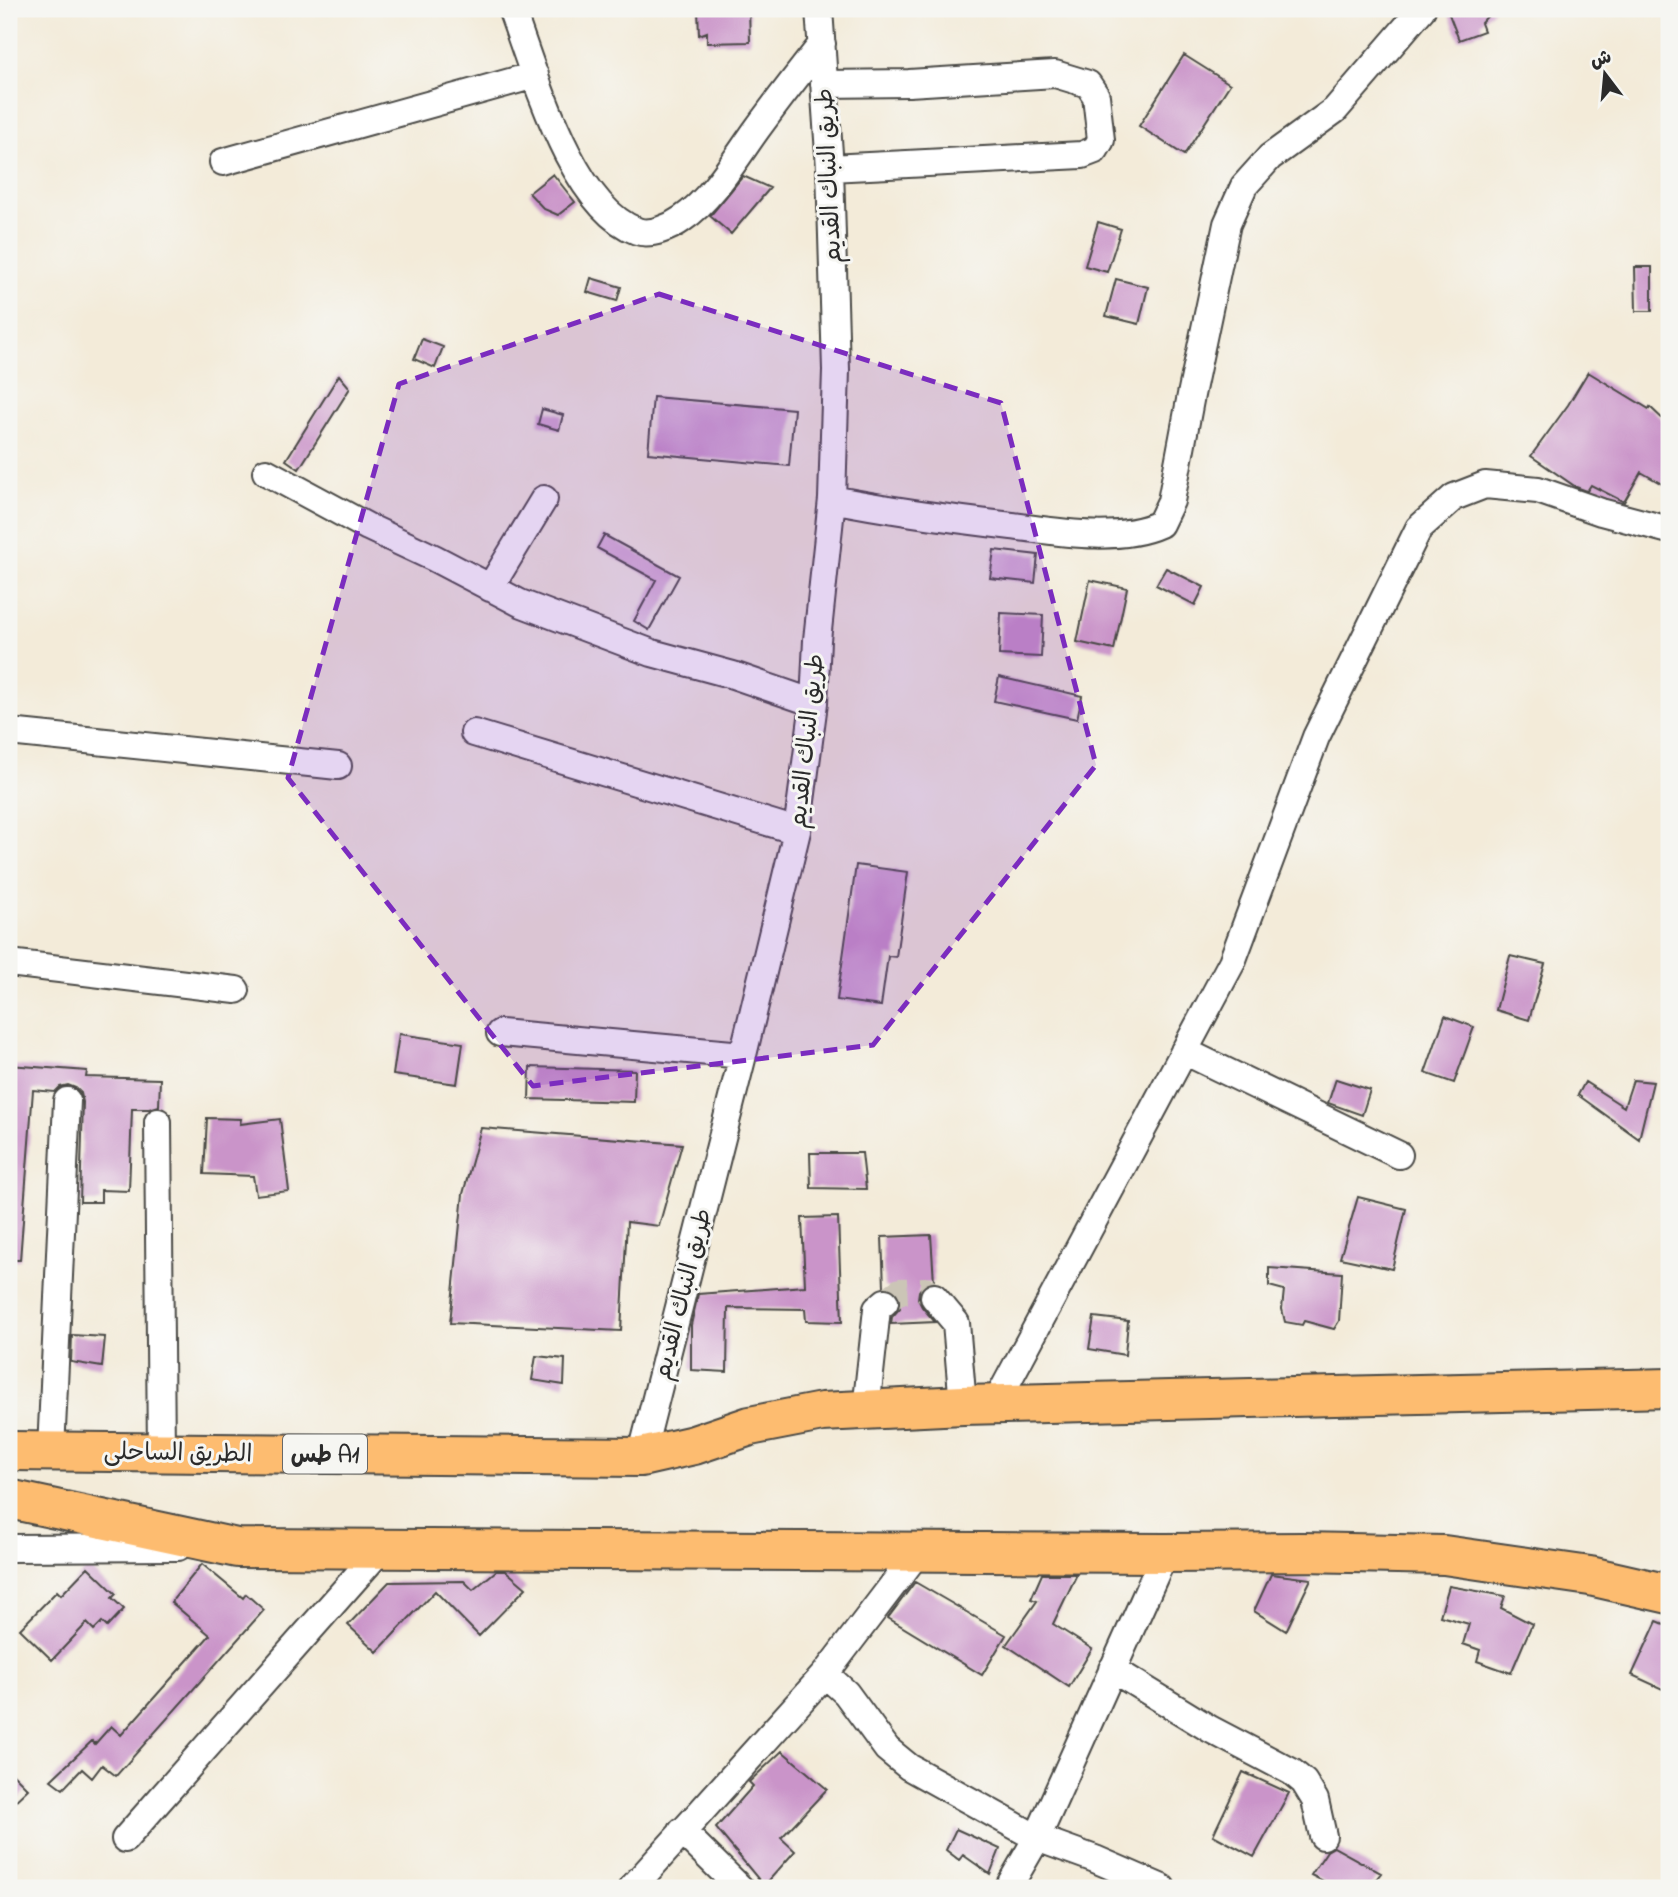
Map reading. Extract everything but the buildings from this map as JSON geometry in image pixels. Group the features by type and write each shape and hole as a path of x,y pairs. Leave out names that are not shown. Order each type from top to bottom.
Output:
{"highway":[{"name":"الطريق الساحلى","path":"9,1451 641,1457 750,1426 822,1412 979,1405 1669,1388"},
{"path":"9,1499 237,1548 1303,1552 1444,1555 1590,1576 1669,1594"}],"street":[{"path":"511,9 555,128 572,164 596,198 619,221 639,232 664,230 684,218 729,170 822,44"},
{"name":"طريق النباك القديم","path":"641,1457 797,831 814,703 817,640 832,499 836,370 830,168 819,9"},
{"path":"832,499 893,511 1067,533 1129,534 1160,524 1171,501 1227,224 1244,186 1270,157 1335,110 1422,9"},
{"path":"824,84 909,83 1055,74 1088,84 1096,96 1101,140 1095,150 1082,155 830,168"},
{"path":"223,162 535,75"},
{"path":"266,472 368,527 520,603 652,653 733,675 814,703"},
{"path":"979,1405 1184,1051 1232,962 1315,737 1419,528 1454,496 1485,485 1538,490 1601,512 1669,530"},
{"path":"491,588 544,499"},
{"path":"9,732 338,766"},
{"path":"474,733 797,831"},
{"path":"9,963 236,990"},
{"path":"500,1033 743,1055"},
{"path":"1184,1051 1399,1155"},
{"path":"51,1451 67,1101"},
{"path":"158,1122 161,1452"},
{"path":"934,1297 956,1323 979,1405"},
{"path":"866,1410 877,1309 885,1302"},
{"path":"9,1548 237,1548"},
{"path":"125,1839 382,1548"},
{"path":"632,1888 825,1674 918,1552"},
{"path":"1008,1888 1037,1838 1165,1553"},
{"path":"1112,1669 1210,1729 1292,1772 1304,1782 1315,1800 1323,1836"},
{"path":"825,1674 846,1693 887,1749 909,1767 1037,1838 1095,1858 1162,1888"},
{"path":"682,1830 740,1888"}],"highlighted area":[{"path":"659,294 1001,403 1096,765 873,1045 533,1086 288,778 399,384"}],"tunnel":[{"path":"885,1302 900,1291 925,1290 934,1297"}]}
